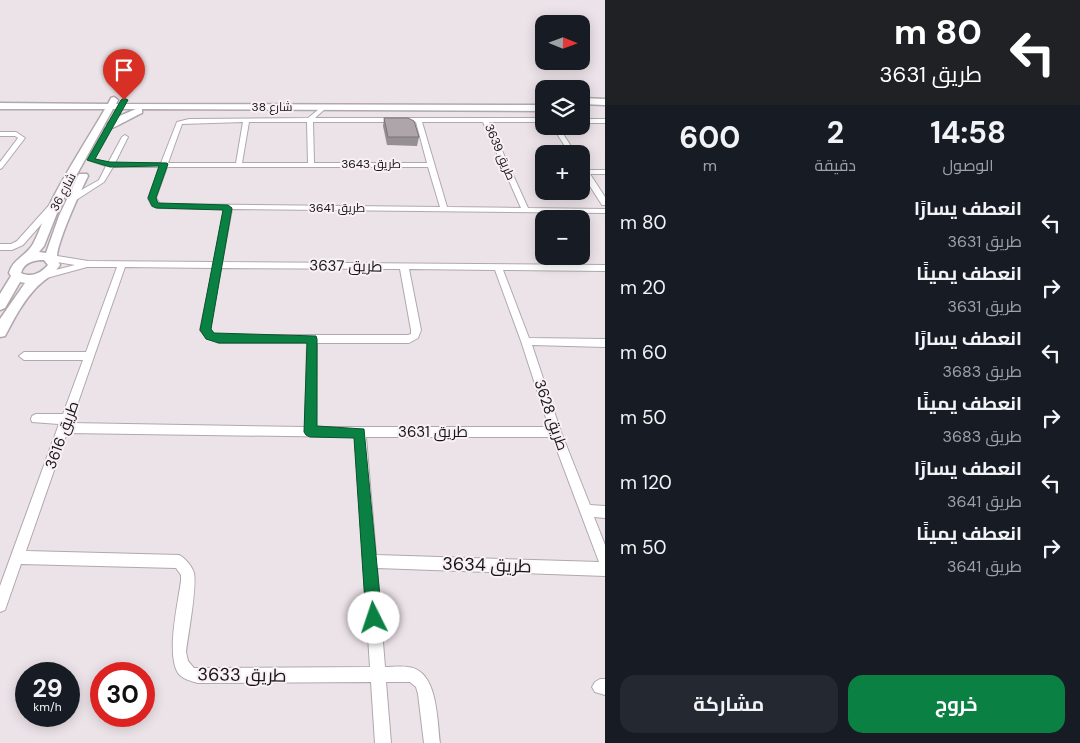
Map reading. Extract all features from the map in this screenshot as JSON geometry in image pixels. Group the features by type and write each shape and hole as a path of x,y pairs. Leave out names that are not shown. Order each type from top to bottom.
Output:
{"street":[{"name":"شارع 38","path":"0,99 117,103 535,100"},
{"path":"590,101 605,102"},
{"name":"شارع 38","path":"0,106 74,107 117,103 162,107 535,108"},
{"name":"شارع 36","path":"17,276 15,273 18,265 28,258 41,242 56,203 117,103"},
{"path":"74,107 87,109 96,114 103,128 128,114 162,107"},
{"path":"312,164 310,120 324,107"},
{"path":"457,107 476,112 486,119"},
{"path":"486,119 494,107"},
{"path":"590,108 605,109"},
{"path":"239,164 246,120 486,119"},
{"name":"طريق 3639","path":"525,209 486,119 535,120"},
{"name":"طريق 3641","path":"246,120 185,121 178,125 152,198 155,204 159,206 228,208 444,208 605,211"},
{"path":"419,120 444,208"},
{"path":"590,121 605,121"},
{"name":"شارع 36","path":"40,278 54,265 51,258 56,236 70,200 91,160 103,128"},
{"path":"0,134 16,134 22,138 0,167"},
{"path":"70,200 100,183 125,137"},
{"name":"طريق 3643","path":"91,160 110,165 431,165"},
{"path":"590,170 605,172"},
{"path":"590,180 605,202"},
{"path":"0,247 20,243 56,203"},
{"path":"228,208 205,330 210,336 219,339 408,339 415,336 416,330 404,267"},
{"path":"28,258 41,256 51,258"},
{"name":"طريق 3637","path":"51,258 88,264 605,268"},
{"name":"طريق 3637","path":"40,278 88,264"},
{"name":"طريق 3616","path":"0,605 122,264"},
{"name":"طريق 3628","path":"498,268 526,341 556,432 588,511 605,562"},
{"path":"0,305 17,276 25,280 40,278"},
{"path":"0,332 28,286 40,278"},
{"path":"310,432 312,339"},
{"path":"526,341 605,343"},
{"path":"24,356 90,356"},
{"name":"طريق 3631","path":"36,418 66,423 310,432 556,432"},
{"path":"360,432 383,743"},
{"path":"588,511 605,512"},
{"name":"طريق 3633","path":"18,557 179,562 188,573 179,652 183,670 198,676 378,674 408,674 415,676 421,682 432,743"},
{"name":"طريق 3634","path":"370,561 605,569"}],"building":[{"path":"384,118 408,118 414,121 419,137 388,137"}],"route":[{"path":"124,100 91,160 110,165 164,164 152,198 152,202 159,206 228,208 205,330 210,336 219,339 312,339 310,432 360,432 374,618"}]}
